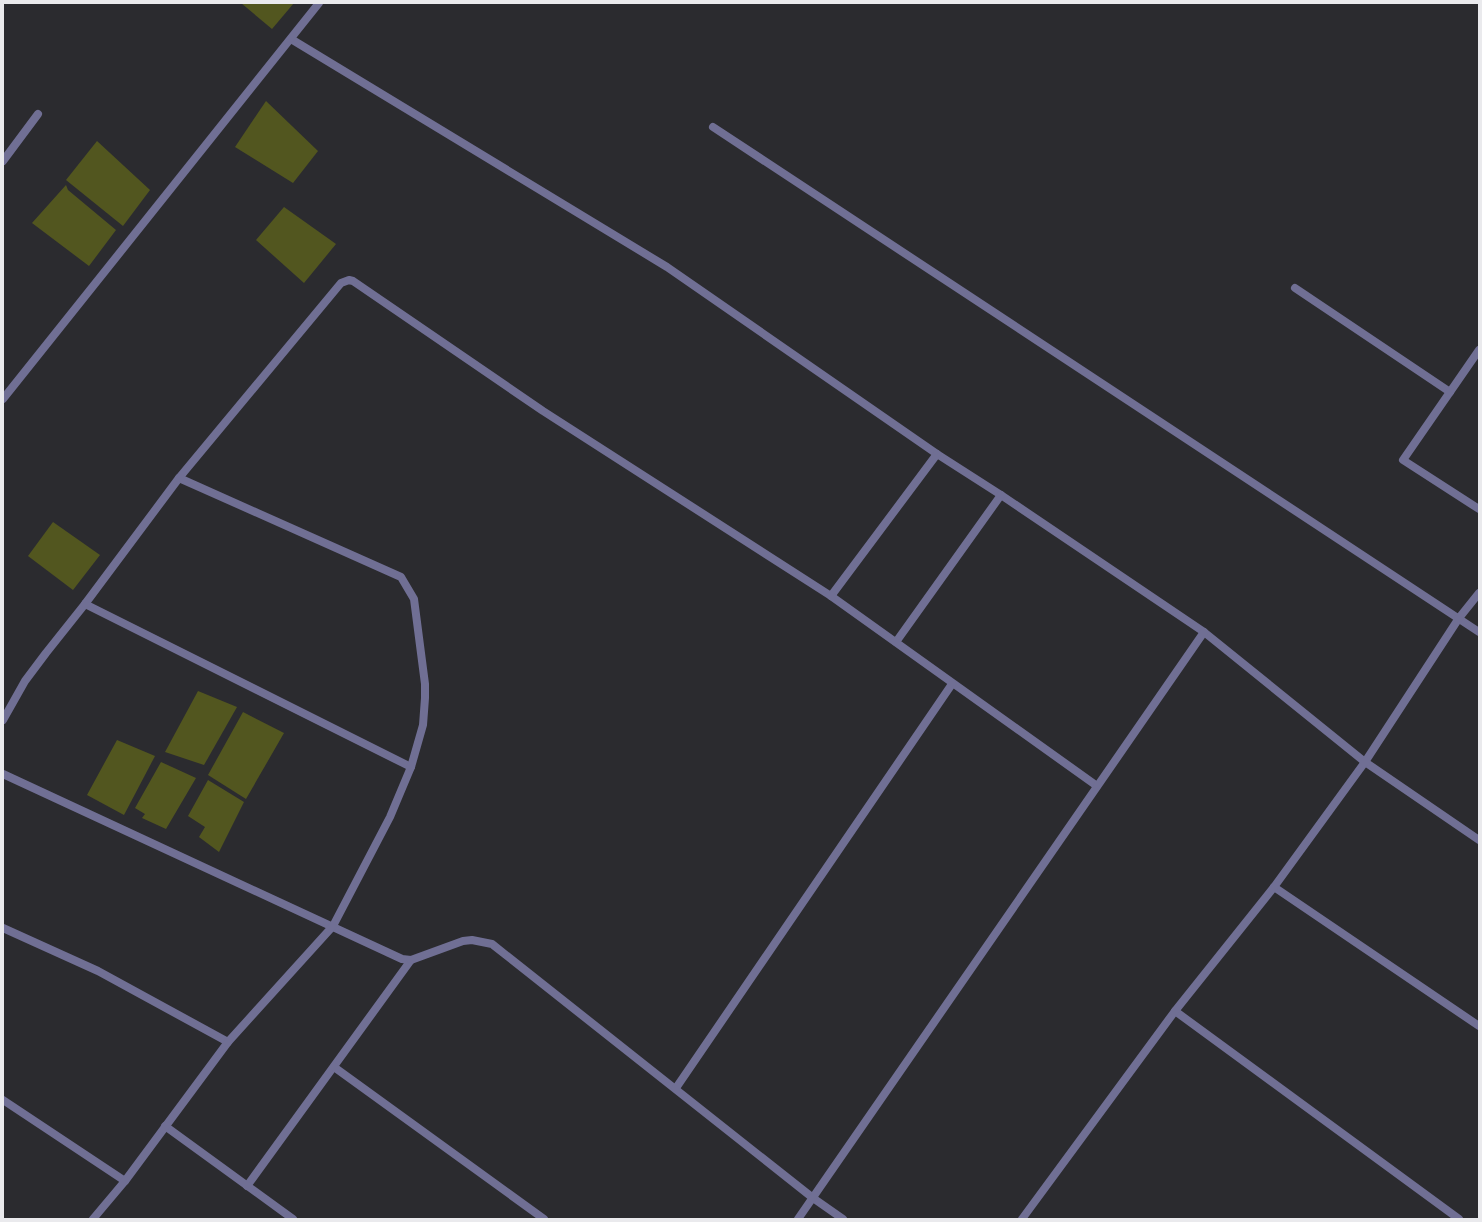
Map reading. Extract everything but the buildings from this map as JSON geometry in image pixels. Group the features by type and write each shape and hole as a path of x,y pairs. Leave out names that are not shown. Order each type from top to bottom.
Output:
{"street":[{"path":"3,399 320,3"},
{"path":"291,39 666,267 937,454 1001,495 1204,632 1365,762 1479,840"},
{"path":"3,162 38,114"},
{"path":"713,127 1479,632"},
{"path":"3,720 25,681 85,604 179,478 341,284 348,280 353,281 543,411 831,596 952,684 1097,786"},
{"path":"1295,288 1450,392"},
{"path":"1479,350 1403,460 1479,509"},
{"path":"831,596 937,454"},
{"path":"94,1219 125,1181 228,1042 333,926 390,817 411,767 423,725 425,684 414,598 407,584 394,573 179,478"},
{"path":"896,642 1001,495"},
{"path":"1022,1219 1176,1011 1274,887 1365,762 1459,618 1479,593"},
{"path":"85,604 411,767"},
{"path":"798,1219 1204,632"},
{"path":"676,1088 952,684"},
{"path":"3,774 402,959 411,960 463,941 472,940 492,944 676,1088 813,1198 843,1219"},
{"path":"1274,887 1479,1026"},
{"path":"3,928 98,971 228,1042"},
{"path":"247,1186 411,960"},
{"path":"1176,1011 1459,1219"},
{"path":"334,1067 544,1219"},
{"path":"3,1100 125,1181"},
{"path":"165,1126 293,1219"}]}
